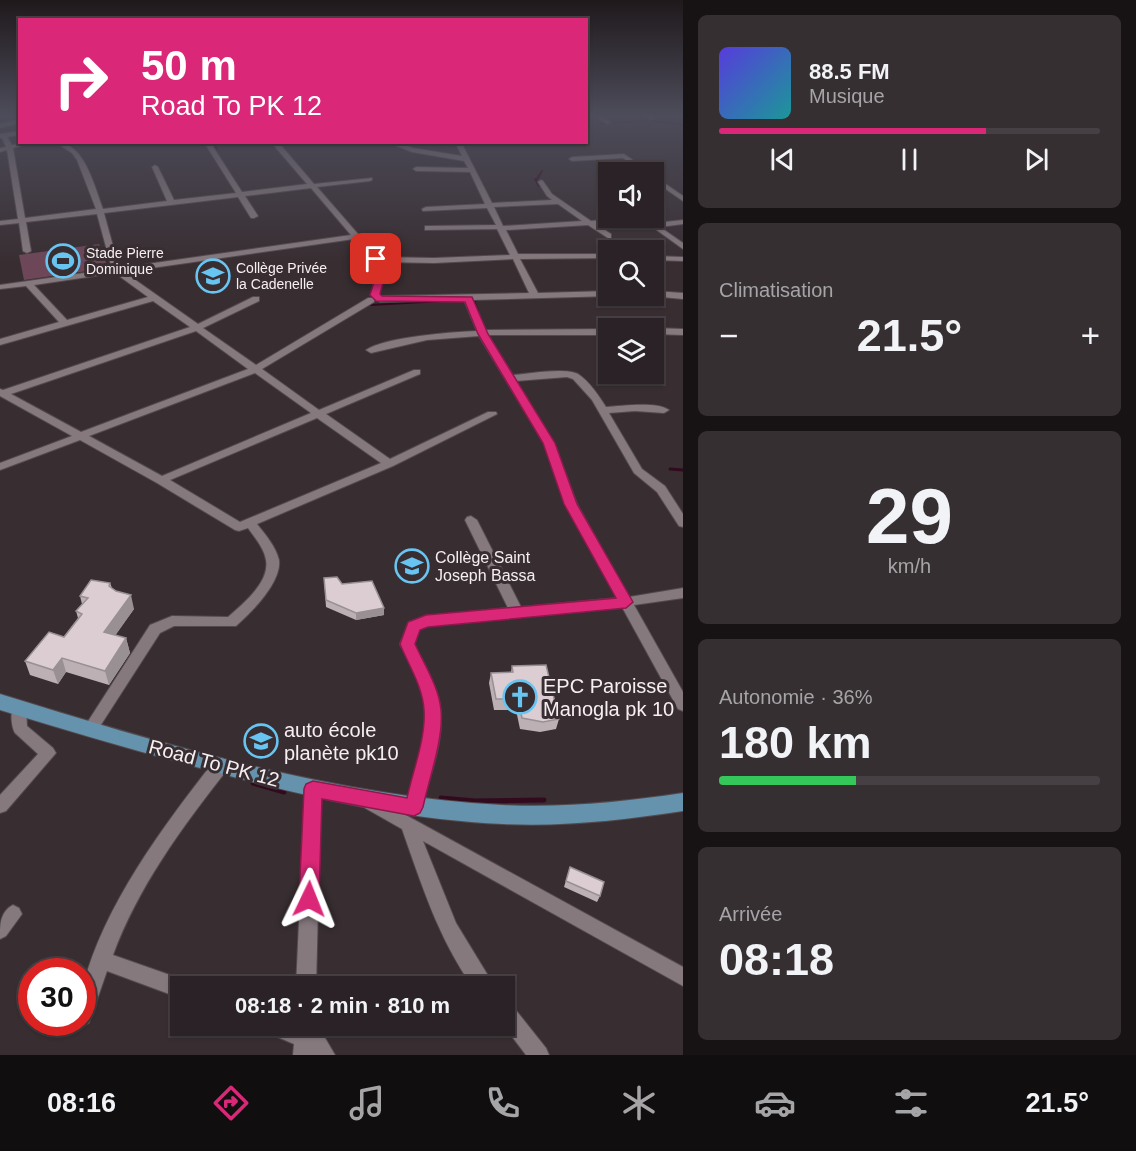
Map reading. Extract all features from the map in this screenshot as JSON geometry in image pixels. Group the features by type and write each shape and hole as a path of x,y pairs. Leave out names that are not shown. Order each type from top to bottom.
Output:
{"main road":[{"name":"Road To PK 12","path":"9,705 90,730 367,801 412,817 462,813 542,817 603,814 683,802"}],"street":[{"path":"12,163 27,251"},
{"path":"81,163 100,211 116,270 389,464"},
{"path":"220,163 254,216"},
{"path":"293,163 376,259 380,276 375,298"},
{"path":"468,163 535,296"},
{"path":"154,167 171,202"},
{"path":"416,169 471,170"},
{"path":"0,224 370,179"},
{"path":"541,182 549,195 608,236"},
{"path":"664,185 683,199"},
{"path":"426,209 558,202"},
{"path":"428,228 500,228 598,222"},
{"path":"664,224 683,222"},
{"path":"658,228 683,247"},
{"path":"0,287 357,236"},
{"path":"376,259 411,261 598,256"},
{"path":"664,258 683,259"},
{"path":"28,283 64,322"},
{"path":"3,463 256,369 375,298 468,299 598,294"},
{"path":"664,295 683,296"},
{"path":"0,342 153,297"},
{"path":"2,393 196,328 256,299"},
{"path":"468,299 483,334 549,443 571,504 683,705"},
{"path":"664,331 679,332 683,343"},
{"path":"371,350 402,341 483,334 598,332"},
{"path":"161,480 417,372"},
{"path":"510,378 573,375 603,410 638,471 677,504 683,523"},
{"path":"2,393 161,480 234,525 244,527 389,464 492,414"},
{"path":"603,410 635,408 664,410"},
{"path":"471,520 516,611"},
{"path":"90,730 155,629 172,621 231,622 266,586 272,577 273,558 251,524"},
{"path":"479,976 437,903 412,817 432,725 433,710 429,693 407,644 409,634 414,626 426,621 626,602 683,593"},
{"path":"0,807 48,753 20,729 9,705"},
{"path":"96,977 114,930 169,832 221,765"},
{"path":"306,976 313,789"},
{"path":"412,817 683,976"},
{"path":"0,930 13,914"},
{"path":"102,960 170,984"},
{"path":"515,1025 539,1055"},
{"path":"305,1036 325,1055"}],"shaded area":[{"name":"Stade Pierre Dominique","path":"99,244 108,268 24,280 19,255"}],"building":[{"path":"337,577 342,584 372,581 384,608 356,613 326,600 324,578"},
{"path":"91,580 110,583 109,586 116,591 131,595 104,632 126,638 105,671 62,658 53,670 25,661 49,632 64,637 82,614 76,611 88,598 80,596"},
{"name":"EPC Paroisse Manogla pk 10","path":"546,665 559,719 543,722 522,718 518,699 496,699 491,673 513,672 512,666"},
{"path":"570,867 604,882 600,896 566,881"}],"waterway":[{"path":"537,179 542,171"},
{"path":"535,179 539,186"},
{"path":"478,311 474,301 479,299"},
{"path":"371,305 461,300"},
{"path":"670,469 683,470"},
{"path":"253,783 284,792"},
{"path":"441,798 475,801 544,800"}],"place":[{"name":"Stade Pierre Dominique","path":"63,261"},
{"name":"Collège Privée la Cadenelle","path":"213,276"},
{"name":"Collège Saint Joseph Bassa","path":"412,566"},
{"name":"EPC Paroisse Manogla pk 10","path":"520,697"},
{"name":"auto école planète pk10","path":"261,741"}],"route":[{"path":"309,899 313,789 367,801 414,807 432,725 433,710 429,693 407,644 414,626 426,621 626,602 571,504 549,443 483,334 468,299 380,299 380,296 375,295 380,276 376,259"}]}
